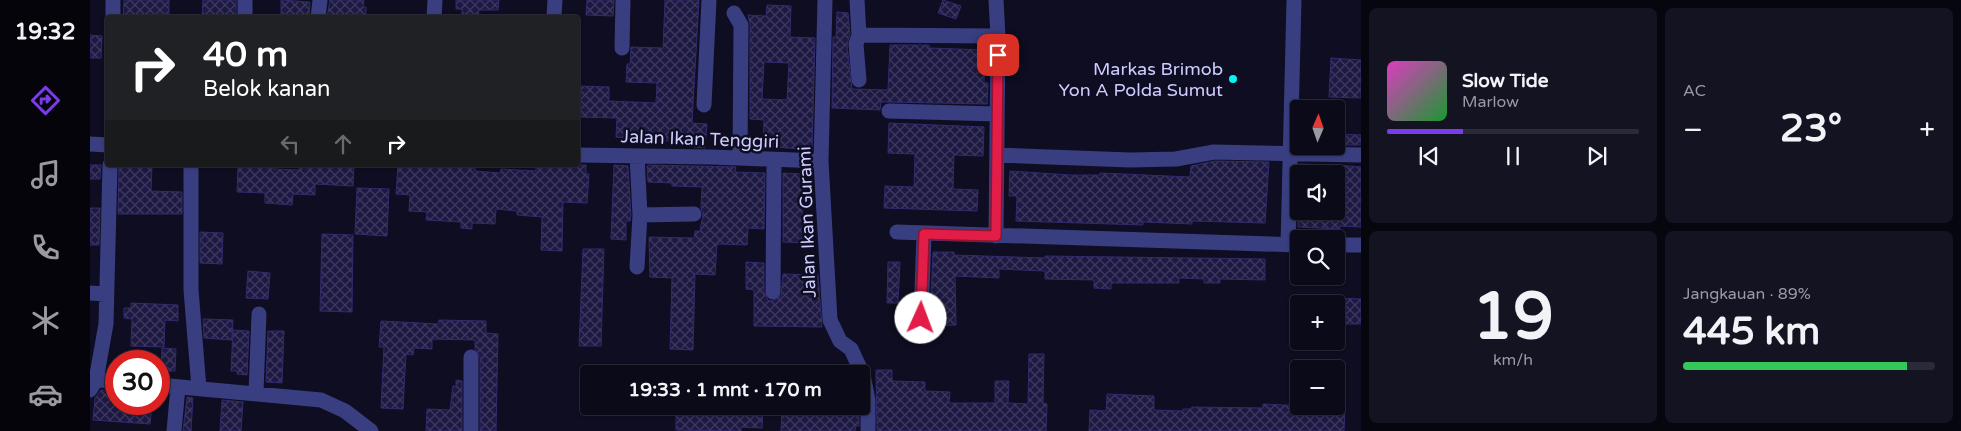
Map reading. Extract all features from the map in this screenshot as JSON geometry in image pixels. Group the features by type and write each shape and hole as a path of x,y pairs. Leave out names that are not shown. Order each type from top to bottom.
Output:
{"street":[{"path":"113,0 113,15"},
{"path":"245,0 245,15"},
{"path":"318,15 320,0"},
{"path":"434,15 435,0"},
{"path":"554,15 555,0"},
{"path":"622,48 623,0"},
{"path":"704,105 709,0"},
{"name":"Jalan Ikan Gurami","path":"825,0 821,161 830,320 840,341 851,349 863,374 868,400 868,431"},
{"path":"857,0 859,35 856,44 859,80"},
{"path":"996,0 998,36 996,236"},
{"path":"1293,100 1294,0"},
{"path":"734,13 741,25 740,158"},
{"path":"859,35 998,36"},
{"path":"889,111 997,114"},
{"path":"90,144 105,145"},
{"path":"997,154 1164,160 1205,152 1290,152"},
{"path":"1345,154 1361,155"},
{"name":"Jalan Ikan Tenggiri","path":"580,155 821,161"},
{"path":"1292,155 1293,230"},
{"path":"637,156 640,214 637,267"},
{"path":"773,292 774,160"},
{"path":"93,385 106,324 110,167"},
{"path":"190,167 191,290 199,388"},
{"path":"640,214 694,214"},
{"path":"897,232 1290,245"},
{"path":"921,318 924,234"},
{"path":"1345,244 1361,245"},
{"path":"90,294 106,294"},
{"path":"256,393 259,314"},
{"path":"471,357 471,431"},
{"path":"170,386 321,400 345,411 371,431"},
{"path":"174,431 178,387"}],"building":[{"path":"124,0 169,0 169,15 123,15"},
{"path":"203,0 236,0 236,15 202,15"},
{"path":"281,0 310,2 309,15 281,15"},
{"path":"330,0 364,0 363,7 366,7 366,15 328,15"},
{"path":"456,0 499,0 498,10 479,10 478,15 462,15 462,9 456,9"},
{"path":"587,0 614,0 613,16 586,15"},
{"path":"665,0 699,0 692,123 707,124 705,148 694,147 695,140 671,139 671,141 654,141 616,137 617,118 580,117 580,86 609,87 609,101 656,103 657,83 626,82 627,64 630,64 631,47 663,48"},
{"path":"943,0 961,6 956,19 938,13"},
{"path":"767,5 791,6 790,37 815,38 812,150 763,146 764,120 750,119 750,25 748,15 766,16","holes":["764,62 789,63 787,100 762,99"]},
{"path":"837,12 848,13 850,34 847,45 852,89 888,90 890,45 929,45 929,48 985,50 984,83 988,83 987,104 881,102 880,110 832,108 833,37 836,37"},
{"path":"90,35 102,36 101,58 90,58"},
{"path":"1331,58 1361,60 1361,98 1329,97"},
{"path":"889,123 984,127 983,156 954,155 953,189 978,190 977,211 884,208 885,186 914,187 915,154 888,153"},
{"path":"1345,134 1361,135 1361,145 1345,145"},
{"path":"1215,161 1269,162 1265,223 1192,221 1192,224 1143,222 1143,225 1016,221 1017,196 1009,196 1010,171 1070,175 1100,175 1100,173 1190,177 1191,166"},
{"path":"90,165 101,165 100,179 90,179"},
{"path":"580,165 586,165 586,174 589,174 587,203 563,202 562,251 541,250 542,217 517,215 517,211 496,209 495,224 472,223 472,229 461,228 461,222 426,220 427,212 409,211 410,195 396,194 398,167 467,167 475,168 475,171 500,173 501,169 536,171 536,167 580,167"},
{"path":"614,165 628,166 631,215 630,221 626,221 626,240 611,239"},
{"path":"647,166 736,167 735,172 765,173 764,229 748,228 747,245 717,244 715,275 695,274 693,350 670,349 672,278 650,277 649,237 694,238 695,231 700,231 703,214 701,208 702,187 672,186 672,183 648,182"},
{"path":"1345,166 1361,167 1361,227 1340,226 1340,229 1298,227 1298,220 1345,220"},
{"path":"119,167 152,167 151,191 182,192 182,214 118,214"},
{"path":"238,167 274,167 274,169 299,170 299,167 354,167 353,186 315,184 315,195 293,194 292,205 265,203 265,193 237,192"},
{"path":"783,173 803,174 802,220 809,220 809,243 783,242"},
{"path":"357,188 389,189 387,236 355,234"},
{"path":"90,208 100,208 99,245 90,245"},
{"path":"200,232 223,233 222,264 200,263"},
{"path":"322,234 353,235 352,312 320,311"},
{"path":"583,249 604,249 601,346 579,346"},
{"path":"933,252 954,252 954,255 1045,258 1045,256 1265,259 1265,280 1220,279 1220,283 1204,283 1204,279 1179,278 1179,283 1111,283 1111,289 1094,288 1094,280 1045,279 1045,271 999,269 999,278 955,276 956,325 927,326 930,318"},
{"path":"746,262 764,263 764,292 768,300 772,301 781,296 783,274 818,275 822,327 754,326 754,290 746,289"},
{"path":"888,262 900,262 898,303 887,303"},
{"path":"248,271 270,273 268,299 246,298"},
{"path":"1345,298 1361,299 1361,324 1345,324"},
{"path":"131,303 178,305 178,321 165,320 164,347 131,346 132,319 124,318 124,308 131,308"},
{"path":"203,319 233,320 232,340 204,338"},
{"path":"439,320 486,321 486,333 498,334 496,431 480,431 480,357 475,349 475,340 432,339 432,349 414,348 413,355 406,354 403,409 381,408 384,347 379,347 381,321 438,324"},
{"path":"233,330 249,331 247,375 231,371"},
{"path":"268,331 284,331 282,383 266,382"},
{"path":"162,348 176,349 175,371 170,371 170,350 162,350"},
{"path":"1029,354 1044,354 1043,403 1047,404 1046,431 877,431 876,370 892,370 892,381 925,382 925,391 950,392 949,403 995,403 995,381 1009,381 1008,403 1028,404"},
{"path":"456,380 462,381 462,431 426,431 427,409 450,410 453,386 456,386"},
{"path":"101,390 105,390 105,415 151,415 150,424 93,420 95,398"},
{"path":"1107,394 1154,396 1154,410 1183,411 1183,409 1191,409 1192,407 1263,408 1263,404 1290,405 1290,415 1345,415 1344,431 1089,431 1090,410 1106,411"},
{"path":"187,397 193,398 191,431 183,431"},
{"path":"222,400 243,402 241,431 220,431"},
{"path":"676,415 763,415 762,428 741,427 741,431 676,430"},
{"path":"782,415 859,415 859,426 856,426 855,431 781,431"}],"place":[{"name":"Markas Brimob Yon A Polda Sumut","path":"1233,79"}],"route":[{"path":"921,318 924,234 996,236 998,55"}]}
